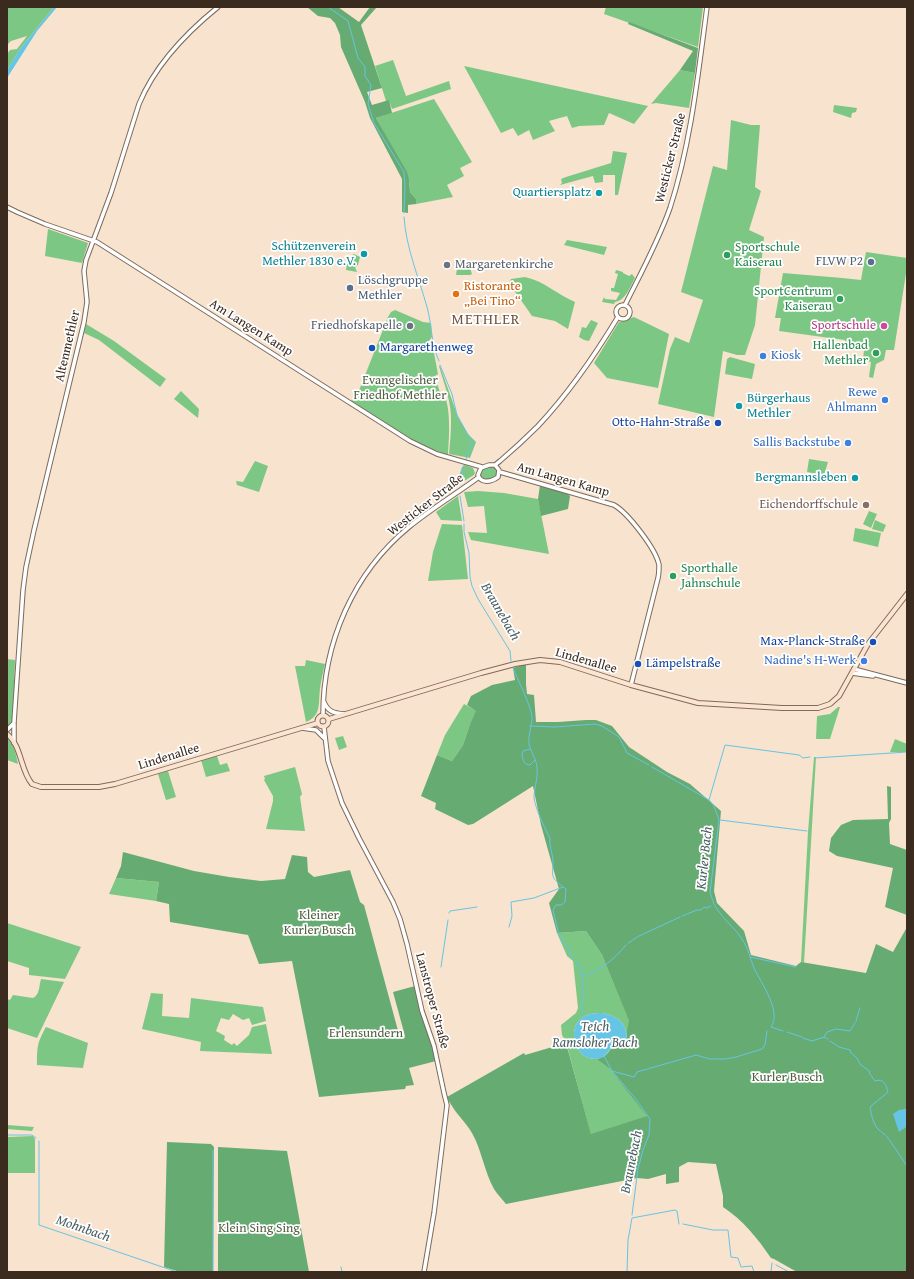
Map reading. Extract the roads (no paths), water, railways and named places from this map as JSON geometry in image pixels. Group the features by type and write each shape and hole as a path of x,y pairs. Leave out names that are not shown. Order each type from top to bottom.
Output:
{"main road":[{"path":"852,673 868,644 907,594"},
{"name":"Lindenallee","path":"329,719 481,673 536,660 560,662 631,685 698,703 782,708 818,708 830,704 836,699 844,688 852,673"},
{"path":"323,715 327,716 329,719 328,723 324,727 320,726 318,723 318,718 323,715"},
{"name":"Lindenallee","path":"14,743 30,783 34,786 84,788 108,786 318,723"},
{"path":"7,734 14,743"}],"street":[{"name":"Altenmethler","path":"14,743 14,722 24,576 84,322 87,296 84,266 109,199 139,104 146,90 177,45 218,7"},
{"name":"Westicker Straße","path":"625,305 660,234 677,183 693,112 707,7"},
{"name":"Am Langen Kamp","path":"7,207 46,224 93,240 410,441 437,454 482,467"},
{"path":"621,305 625,305 629,310 628,316 624,318 618,317 616,312 617,308 621,305"},
{"path":"495,465 530,434 568,391 586,368 618,317"},
{"path":"482,467 489,464 495,465 499,468 500,472"},
{"name":"Westicker Straße","path":"323,715 326,675 335,635 346,608 364,577 376,560 409,527 479,477 479,472 482,467"},
{"name":"Am Langen Kamp","path":"500,472 614,505 624,512 652,549 659,564 658,580 631,685"},
{"name":"Westicker Straße","path":"479,477 482,480 488,481 496,478 500,472"},
{"path":"854,669 907,683"},
{"path":"852,673 876,676"},
{"path":"323,701 330,712 346,714"},
{"path":"7,730 14,722"},
{"name":"Lanstroper Straße","path":"324,727 331,770 342,803 393,902 400,919 422,1011 434,1046 447,1105 434,1213 424,1272"},
{"path":"301,728 316,730 325,739"}],"water":[{"path":"54,7 57,7 37,31 7,78 7,70 20,49"},
{"name":"Teich Ramsloher Bach","path":"603,1013 613,1016 621,1021 625,1028 627,1039 622,1039 615,1043 603,1057 595,1059 587,1057 577,1048 574,1033 575,1026 579,1020 585,1016"},
{"path":"905,1109 907,1112 907,1126 899,1132 893,1114 899,1110"}],"waterway":[{"name":"Braunebach","path":"328,7 348,21 358,58 365,67 365,76 371,85 368,104 374,123 404,172 404,213"},
{"name":"Braunebach","path":"404,217 407,240 429,314 434,348 439,361"},
{"name":"Braunebach","path":"440,365 452,394 457,415 472,442 466,459"},
{"name":"Braunebach","path":"459,485 464,465"},
{"name":"Braunebach","path":"460,496 464,521"},
{"name":"Braunebach","path":"464,524 464,532 469,553 472,586 478,599 510,651 511,661"},
{"name":"Braunebach","path":"513,668 527,700 532,717 529,744 537,765 534,795 535,804 542,823 550,838 553,860 553,877 566,889 565,902 561,905 556,905 553,910 558,931 564,944 569,948 570,955 574,960"},
{"name":"Kurler Bach","path":"530,726 555,727 595,724 602,726 619,737 627,753 649,765"},
{"path":"709,800 725,745 799,755 803,758 810,757"},
{"path":"530,749 523,751 523,760 526,764 530,765 535,760"},
{"path":"815,758 907,752"},
{"name":"Kurler Bach","path":"652,767 709,800 714,806 719,820 710,892 712,899 714,905 739,935 746,946 754,968 772,1005 774,1020 771,1027 783,1031"},
{"path":"720,820 807,831"},
{"path":"509,927 512,916 511,902 534,898 563,887"},
{"path":"682,916 697,910 701,910 704,907 706,908 711,906"},
{"path":"449,913 450,911 477,907"},
{"path":"628,943 639,936 680,917"},
{"path":"441,967 448,920"},
{"path":"582,976 601,968 617,955 626,945"},
{"path":"750,957 796,967"},
{"name":"Braunebach","path":"577,962 581,969 584,997 581,1007 584,1016"},
{"path":"856,1021 860,1008"},
{"path":"824,1037 827,1032 836,1029 850,1031 855,1023"},
{"path":"612,1071 634,1077 637,1072 696,1055 710,1059 736,1057 762,1049 765,1045 767,1031"},
{"name":"Kurler Bach","path":"787,1032 802,1037"},
{"name":"Kurler Bach","path":"803,1038 812,1041 824,1037 828,1039"},
{"name":"Kurler Bach","path":"830,1041 839,1047 850,1050 860,1064 869,1071 875,1081 883,1081 888,1092 870,1107 872,1115 876,1127 886,1135 907,1166"},
{"name":"Braunebach","path":"604,1056 612,1071 635,1098 650,1119 649,1135 638,1169 632,1215"},
{"name":"Mohnbach","path":"7,1135 32,1135 36,1138"},
{"name":"Mohnbach","path":"39,1141 39,1225 177,1272"},
{"path":"213,1150 213,1221"},
{"name":"Braunebach","path":"627,1272 628,1240 632,1218 675,1210 677,1211 679,1224"},
{"path":"213,1223 213,1272"},
{"path":"683,1224 713,1230 728,1230 731,1257 738,1258 741,1267 752,1266 754,1272"},
{"path":"771,1272 772,1263"},
{"path":"776,1265 789,1272"},
{"name":"Mohnbach","path":"341,1267 342,1272"}],"place":[{"name":"Quartiersplatz","path":"599,193"},
{"name":"Schützenverein Methler 1830 e.V.","path":"364,254"},
{"name":"Sportschule Kaiserau","path":"727,255"},
{"name":"FLVW P2","path":"871,262"},
{"name":"Margaretenkirche","path":"447,265"},
{"name":"Löschgruppe Methler","path":"350,288"},
{"name":"Ristorante „Bei Tino“","path":"456,294"},
{"name":"SportCentrum Kaiserau","path":"840,299"},
{"name":"Friedhofskapelle","path":"410,326"},
{"name":"Sportschule","path":"884,326"},
{"name":"Margarethenweg","path":"372,348"},
{"name":"Hallenbad Methler","path":"876,353"},
{"name":"Kiosk","path":"763,356"},
{"name":"Rewe Ahlmann","path":"885,400"},
{"name":"Bürgerhaus Methler","path":"739,406"},
{"name":"Otto-Hahn-Straße","path":"718,423"},
{"name":"Sallis Backstube","path":"848,443"},
{"name":"Bergmannsleben","path":"855,478"},
{"name":"Eichendorffschule","path":"866,505"},
{"name":"Sporthalle Jahnschule","path":"673,576"},
{"name":"Max-Planck-Straße","path":"873,642"},
{"name":"Nadine's H-Werk","path":"864,661"},
{"name":"Lämpelstraße","path":"638,664"}],"district":[{"name":"METHLER","path":"486,320"}],"park label":[{"name":"Evangelischer Friedhof Methler","path":"400,388"},
{"name":"Kleiner Kurler Busch","path":"319,924"},
{"name":"Erlensundern","path":"366,1034"},
{"name":"Kurler Busch","path":"787,1078"},
{"name":"Klein Sing Sing","path":"259,1229"}]}
